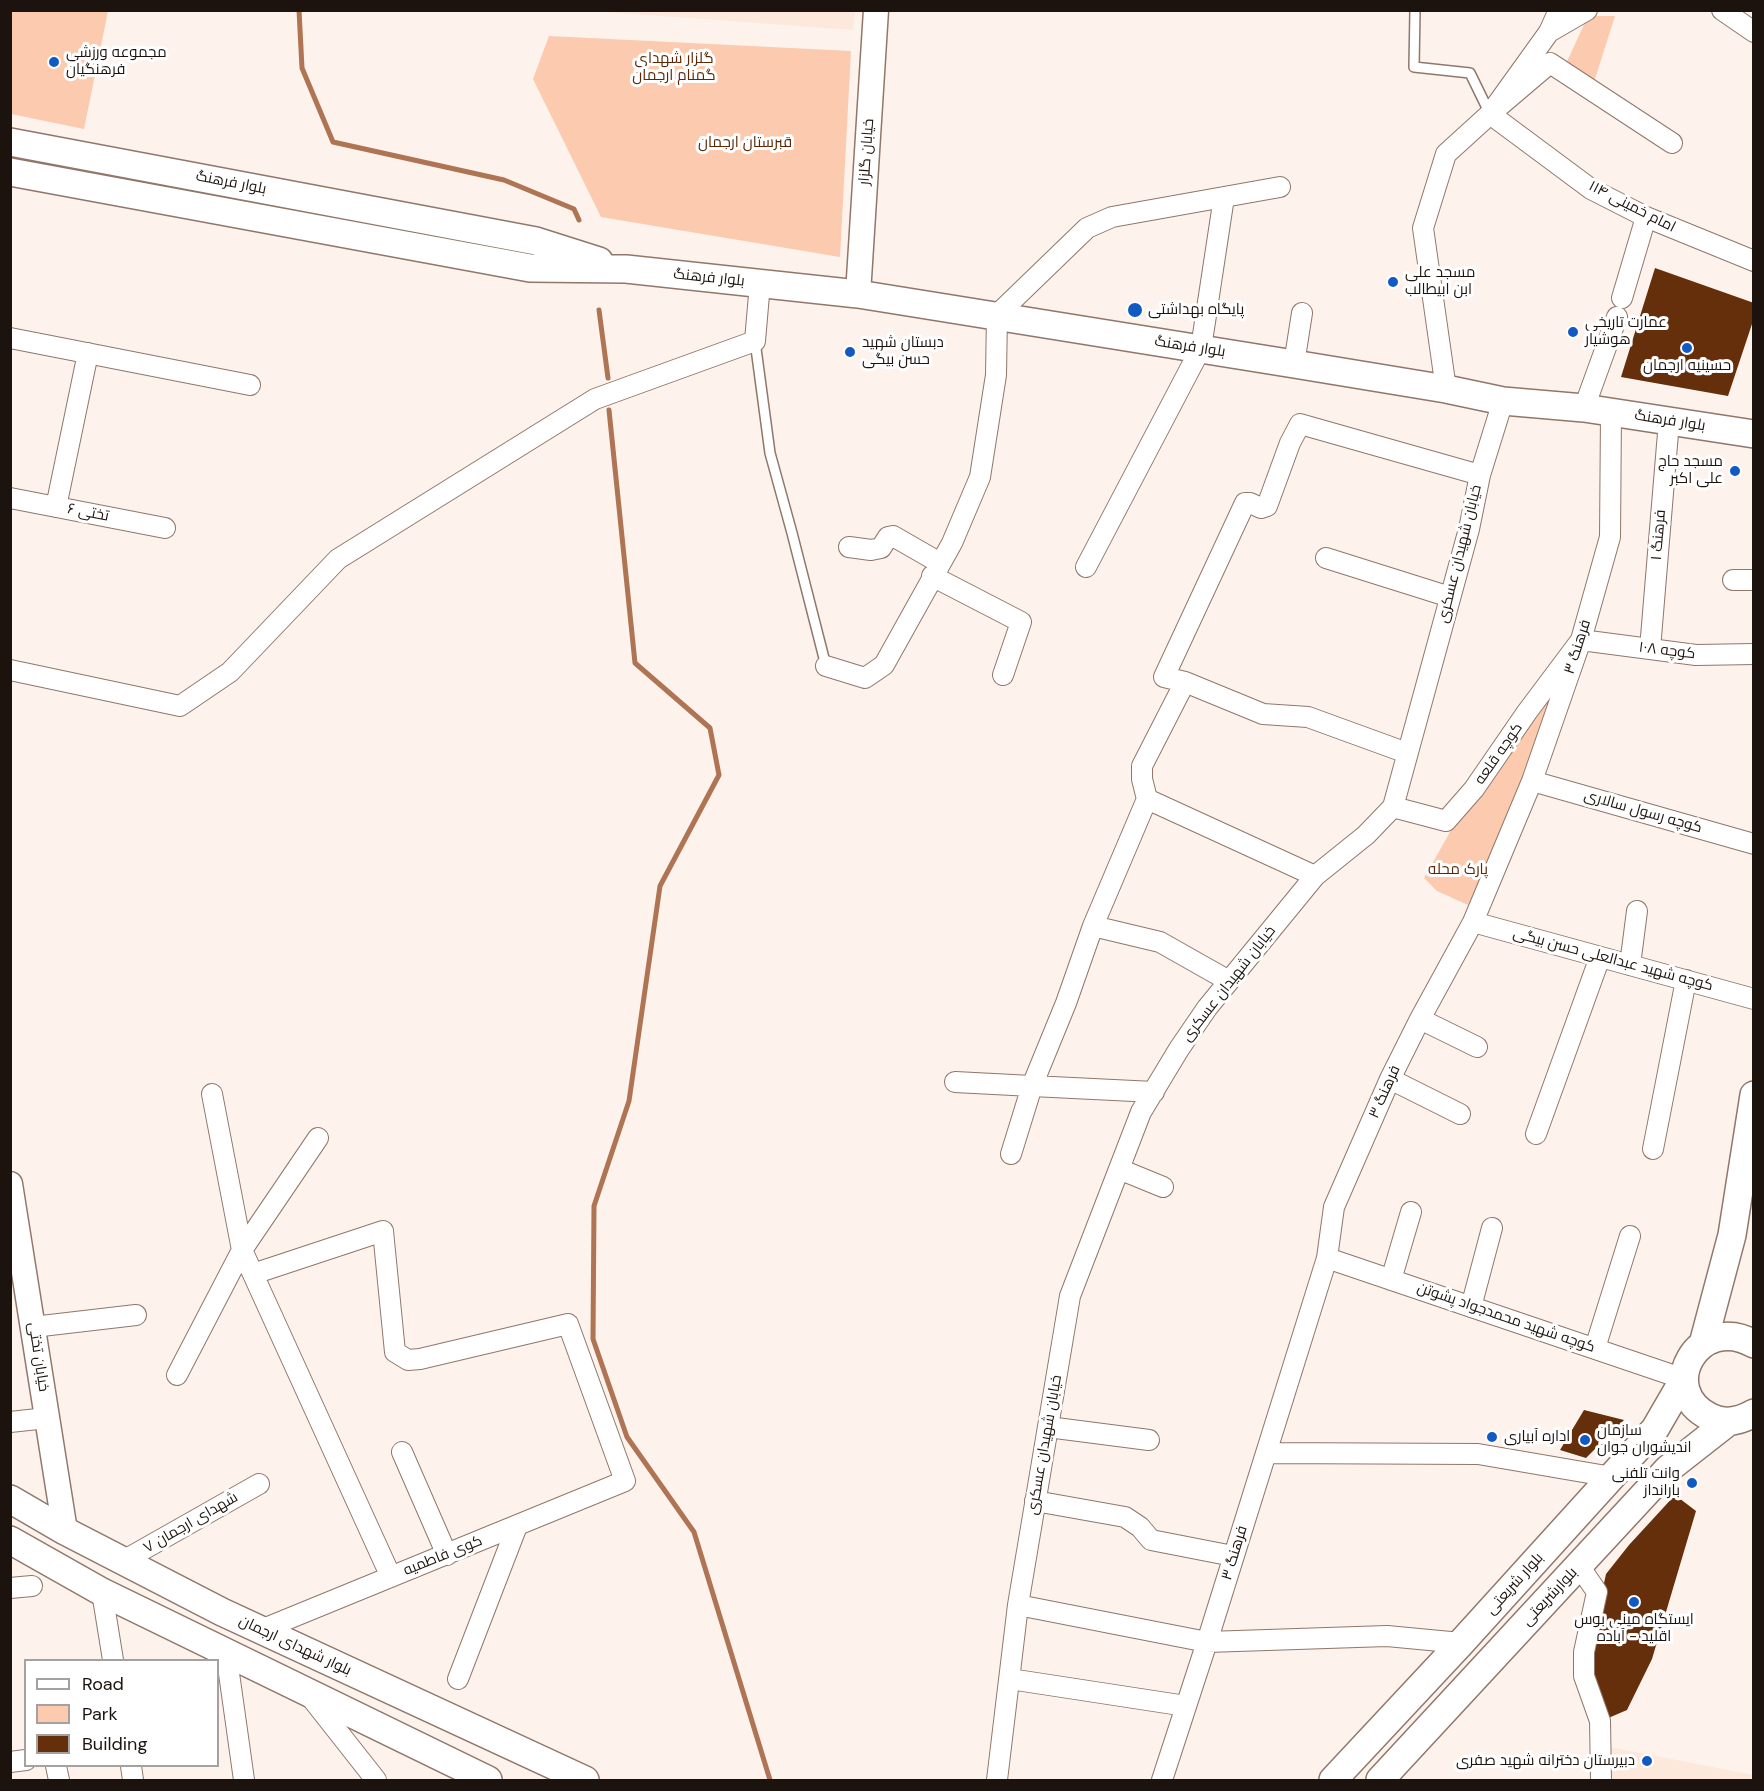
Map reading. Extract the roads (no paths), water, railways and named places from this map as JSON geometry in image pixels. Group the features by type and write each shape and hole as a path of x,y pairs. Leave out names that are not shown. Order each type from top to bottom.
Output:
{"main road":[{"name":"بلوار فرهنگ","path":"10,142 537,241 626,269"},
{"name":"بلوار فرهنگ","path":"10,172 531,268 626,269 858,294 1200,348 1446,389 1503,401 1584,408 1754,434"},
{"path":"1702,1344 1742,1237 1754,1095"},
{"path":"1702,1344 1715,1338 1728,1336 1743,1338 1754,1344"},
{"name":"بلوار شریعتی","path":"1333,1780 1655,1429 1684,1379 1693,1353 1702,1344"},
{"path":"1684,1379 1686,1392 1693,1404 1708,1417 1728,1422"},
{"name":"بلوارشریعتی","path":"1380,1780 1668,1469 1728,1422 1743,1419 1754,1413"},
{"name":"بلوار شهدای ارجمان","path":"10,1499 64,1531 222,1612 585,1780"},
{"path":"10,1540 102,1592 488,1780"},
{"path":"218,1648 222,1612"}],"street":[{"name":"خیابان گلزار","path":"858,294 876,10"},
{"path":"1490,114 1549,32 1559,10"},
{"path":"1549,32 1587,10"},
{"path":"1722,10 1754,32"},
{"path":"1446,389 1423,228 1446,154 1550,63 1672,143"},
{"name":"امام خمینی ۱۱۴","path":"1490,114 1592,189 1646,217 1754,261"},
{"path":"826,666 864,678 884,665 952,543 980,477 996,375 997,315 1087,228 1112,217 1280,187"},
{"path":"1086,567 1200,348 1224,197"},
{"path":"1622,298 1646,217"},
{"path":"10,670 180,706 230,672 338,559 595,399 755,341 760,284"},
{"path":"1294,364 1302,313"},
{"path":"1584,408 1617,317"},
{"path":"10,338 250,385"},
{"path":"56,507 87,353"},
{"name":"خیابان شهیدان عسکری","path":"998,1780 1018,1605 1070,1296 1141,1112 1184,1041 1207,1008 1315,876 1366,835 1394,807 1469,529 1480,475 1503,401"},
{"name":"فرهنگ ۳","path":"1161,1780 1207,1642 1327,1258 1334,1207 1390,1079 1420,1018 1473,922 1532,781 1581,640 1610,537 1611,412"},
{"name":"فرهنگ ۱","path":"1650,649 1669,421"},
{"path":"1407,753 1308,717 1263,714 1185,682 1164,677 1245,504 1250,503 1261,508 1267,506 1290,443 1300,424 1480,475"},
{"name":"تختی ۶","path":"10,498 165,528"},
{"path":"849,547 871,550 881,548 888,537 893,536 936,570 1021,622 1002,675"},
{"path":"1326,558 1450,597"},
{"path":"1733,580 1754,580"},
{"name":"کوچه ۱۰۸","path":"1581,640 1696,655 1754,654"},
{"name":"کوچه قلعه","path":"1394,807 1446,821 1474,789 1527,712 1581,640"},
{"path":"1011,1155 1032,1086 1066,1003 1093,926 1147,800 1142,779 1142,766 1185,682"},
{"name":"کوچه رسول سالاری","path":"1532,781 1754,844"},
{"path":"1147,800 1315,876"},
{"path":"1630,965 1637,911"},
{"name":"کوچه شهید عبدالعلی حسن بیگی","path":"1473,922 1754,999"},
{"path":"1093,926 1160,942 1229,981"},
{"path":"1536,1134 1600,957"},
{"path":"1653,1149 1686,980"},
{"path":"1420,1018 1477,1047"},
{"path":"1390,1079 1460,1114"},
{"path":"955,1082 1154,1092"},
{"path":"212,1094 242,1250 391,1577"},
{"path":"177,1375 242,1250 318,1138"},
{"path":"1119,1169 1163,1187"},
{"name":"خیابان تختی","path":"10,1184 18,1279 33,1327 64,1531"},
{"path":"1391,1280 1411,1212"},
{"path":"1471,1306 1492,1228"},
{"name":"کوی فاطمیه","path":"253,1274 383,1231 395,1352 408,1360 568,1324 625,1481 261,1630"},
{"path":"1595,1348 1630,1236"},
{"name":"کوچه شهید محمدجواد پشوتن","path":"1327,1258 1684,1379"},
{"path":"33,1327 136,1315"},
{"path":"10,1422 47,1418"},
{"path":"1048,1427 1149,1440"},
{"path":"402,1452 447,1555"},
{"path":"1266,1453 1478,1454 1612,1477"},
{"name":"شهدای ارجمان ۷","path":"123,1561 259,1484"},
{"path":"1035,1501 1125,1518 1140,1527 1151,1540 1233,1556"},
{"path":"458,1678 517,1526"},
{"path":"1579,1566 1597,1592 1584,1652 1584,1676 1600,1721 1601,1780"},
{"path":"10,1588 32,1586"},
{"path":"102,1592 113,1659"},
{"path":"1018,1605 1207,1642 1387,1636 1461,1643"},
{"path":"218,1648 244,1780"},
{"path":"1010,1679 1186,1706"},
{"path":"307,1692 376,1780"}],"lane":[{"path":"1415,10 1414,68 1470,73 1490,114"},
{"path":"755,341 770,453 826,666"}],"waterway":[{"path":"299,10 302,68 333,142 504,180 574,209 579,220"},
{"path":"599,310 608,378"},
{"path":"609,410 635,663 710,728 719,775 660,886 629,1101 594,1206 593,1339 627,1437 694,1532 770,1780"}],"place":[{"name":"مجموعه ورزشی فرهنگیان","path":"54,62"},
{"name":"مسجد علی ابن ابیطالب","path":"1393,282"},
{"name":"پایگاه بهداشتی","path":"1135,310"},
{"name":"عمارت تاریخی هوشیار","path":"1573,332"},
{"name":"حسینیه ارجمان","path":"1687,348"},
{"name":"دبستان شهید حسن بیگی","path":"850,352"},
{"name":"مسجد حاج علی اکبر","path":"1735,471"},
{"name":"اداره آبیاری","path":"1492,1437"},
{"name":"سازمان اندیشوران جوان","path":"1585,1440"},
{"name":"وانت تلفنی بارانداز","path":"1692,1483"},
{"name":"ایستگاه مینی بوس اقلید - آباده","path":"1634,1602"},
{"name":"دبیرستان دخترانه شهید صفری","path":"1647,1761"}],"park label":[{"name":"گلزار شهدای گمنام ارجمان","path":"674,68"},
{"name":"قبرستان ارجمان","path":"745,143"},
{"name":"پارک محله","path":"1458,870"}]}
